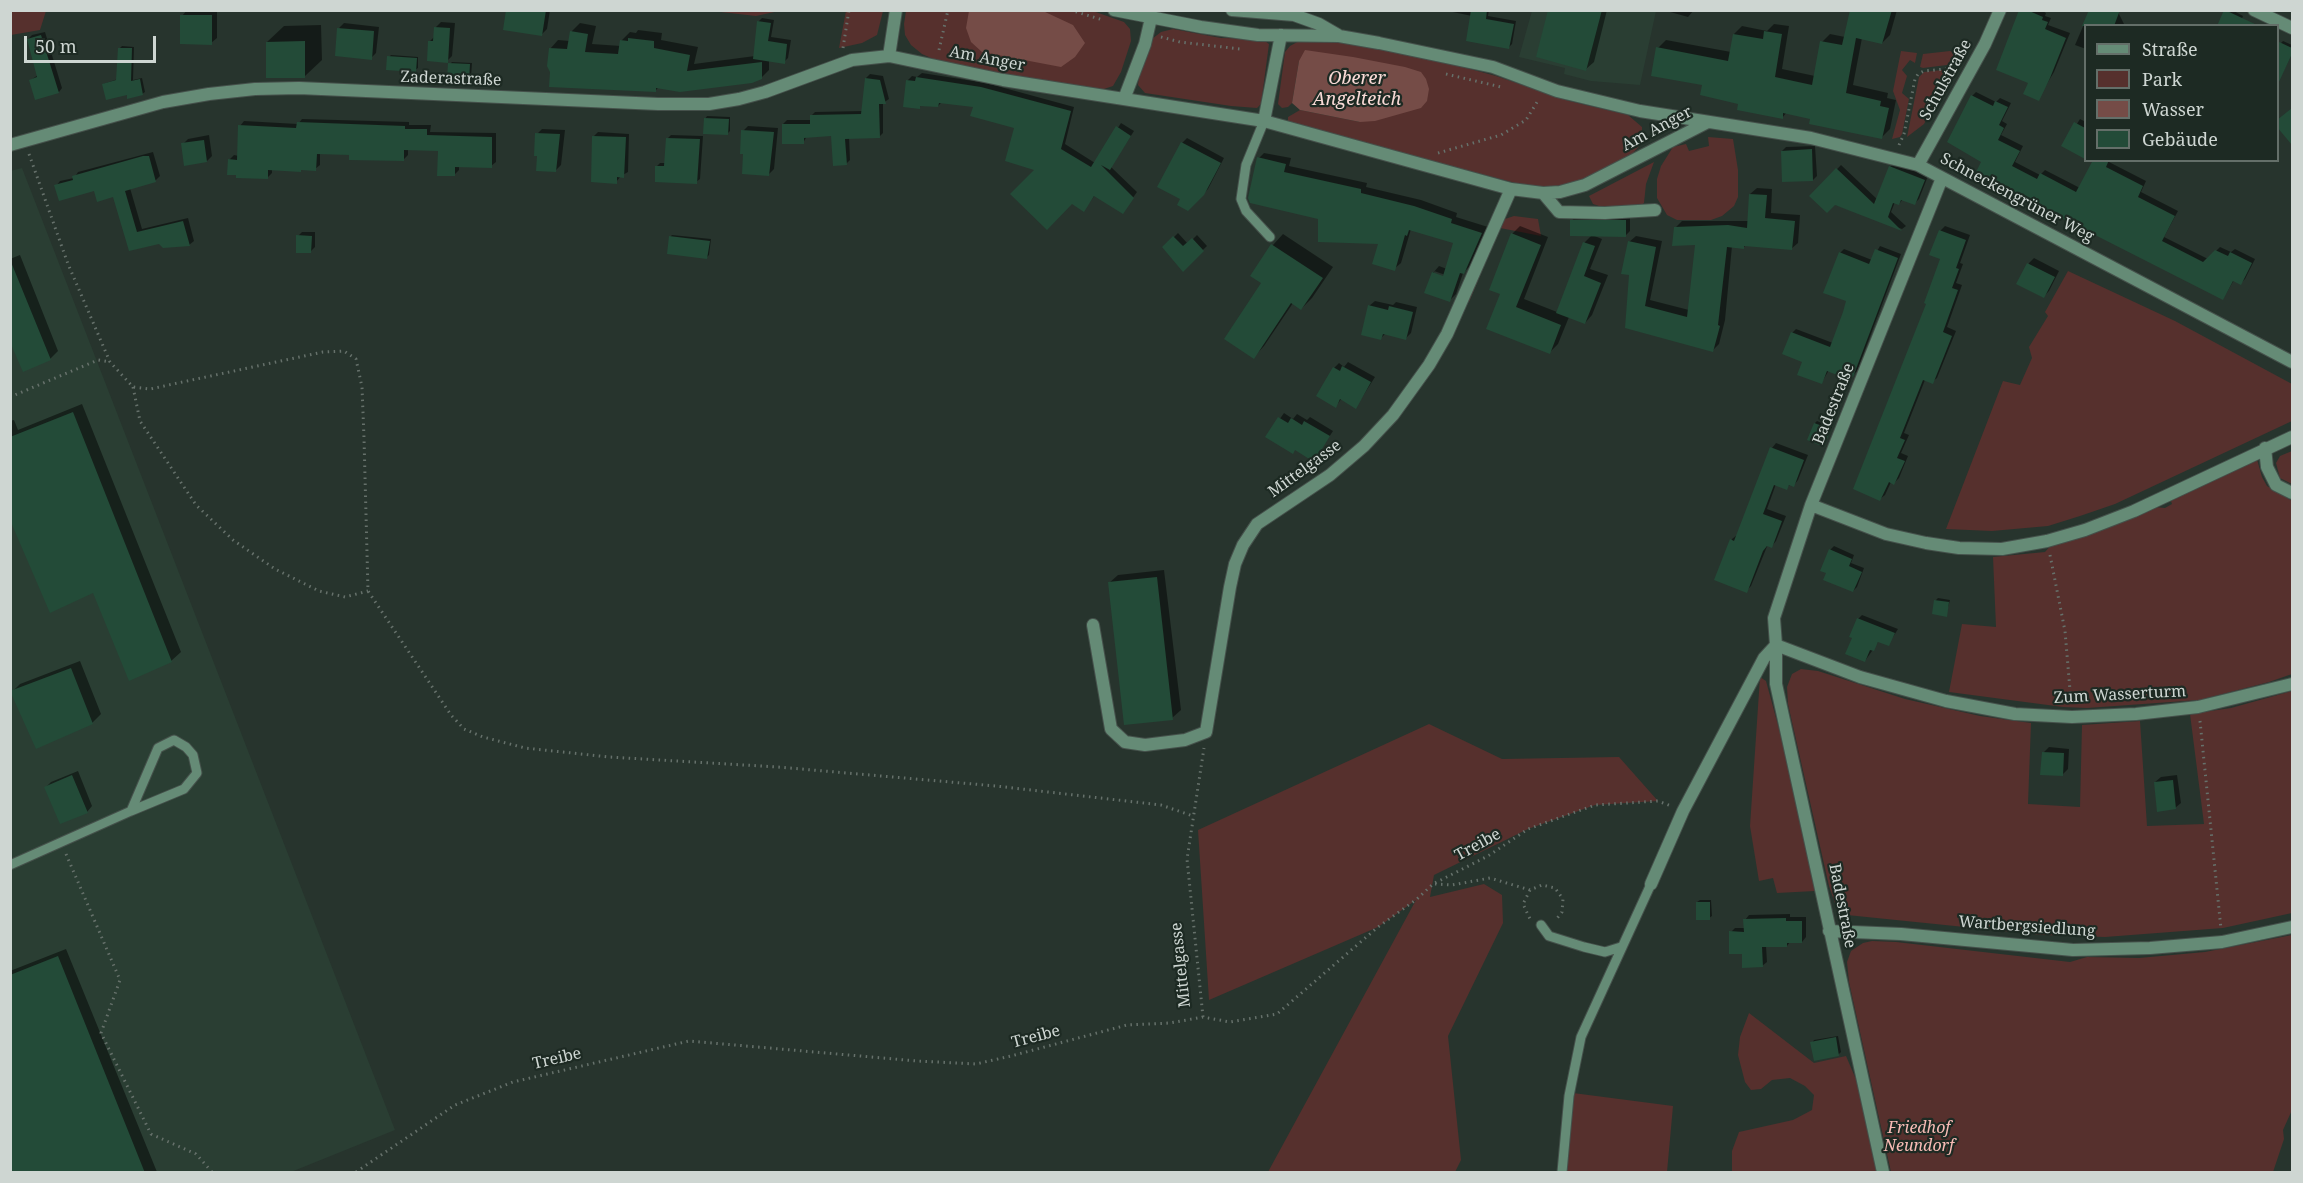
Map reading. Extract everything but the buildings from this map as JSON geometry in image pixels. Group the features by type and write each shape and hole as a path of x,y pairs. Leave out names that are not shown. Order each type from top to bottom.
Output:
{"street":[{"path":"889,56 896,10"},
{"name":"Am Anger","path":"1232,10 1294,13 1339,36"},
{"name":"Schulstraße","path":"1918,165 1985,44 2000,10"},
{"path":"2254,10 2292,28"},
{"name":"Am Anger","path":"1114,17 1151,18 1258,35 1339,36 1493,67 1557,91 1640,111 1706,123"},
{"path":"1124,99 1151,18"},
{"path":"1264,121 1281,35"},
{"name":"Zaderastraße","path":"10,144 163,102 255,89 299,88 658,104 710,104 756,94 852,60 889,56"},
{"name":"Am Anger","path":"889,56 1003,80 1264,121 1510,189 1543,193 1560,192 1585,185 1706,123"},
{"name":"Schneckengrüner Weg","path":"1706,123 1811,138 1918,165 2292,363"},
{"name":"Badestraße","path":"1883,1173 1776,684 1774,618 1811,505 1942,178"},
{"name":"Mittelgasse","path":"1206,732 1230,587 1235,564 1243,545 1257,524 1330,475 1364,446 1393,415 1448,334 1510,189"},
{"path":"1543,193 1559,212 1605,213 1655,210"},
{"path":"1811,505 1886,534 1959,548 2002,549 2048,541 2085,530 2134,511 2292,437"},
{"path":"2265,448 2267,467 2276,485 2292,493"},
{"path":"1093,625 1111,729 1125,742 1145,745 1185,740 1206,732"},
{"path":"1651,884 1683,811 1764,658 1776,645"},
{"name":"Zum Wasserturm","path":"1776,645 1860,677 1946,701 2015,714 2072,717 2136,714 2199,707 2292,684"},
{"name":"Wartbergsiedlung","path":"1829,931 1901,934 2073,950 2151,948 2222,942 2292,927"}],"lane":[{"path":"1264,121 1246,165 1241,199 1246,211 1270,237"},
{"path":"10,865 184,789 197,773 193,755 186,747 174,740 158,748 130,811"},
{"path":"1562,1173 1569,1096 1581,1037 1651,884"},
{"path":"1541,925 1549,936 1584,947 1605,952 1621,947"}],"path":[{"path":"839,64 849,10"},
{"path":"939,50 948,10"},
{"path":"1070,10 1114,17"},
{"path":"1147,33 1180,42 1243,49"},
{"path":"1893,157 1904,134 1918,74 1924,70 1952,67 1970,72"},
{"path":"1444,73 1508,88"},
{"path":"1425,165 1428,155 1446,152 1502,135 1526,120 1541,96 1534,94"},
{"path":"24,140 68,264 110,362 132,387 140,421 196,505 233,540 275,569 319,591 345,597 368,591"},
{"path":"132,387 150,389 323,352 344,351 356,359 362,387 368,591 451,715 464,729 483,737 525,748 609,757 778,767 996,786 1161,805 1193,816"},
{"path":"10,397 98,360 110,362"},
{"path":"2048,541 2065,631 2072,717"},
{"path":"2199,707 2222,942"},
{"name":"Mittelgasse","path":"1203,1017 1186,859 1206,732"},
{"name":"Treibe","path":"356,1173 455,1105 513,1082 689,1041 976,1064 1127,1025 1170,1023 1203,1017 1230,1022 1277,1014 1378,927 1433,884 1488,856 1528,829 1595,805 1658,801 1683,811"},
{"path":"61,842 120,980 101,1034 151,1134 196,1154 212,1173"},
{"path":"1433,884 1452,885 1490,878 1530,890 1542,885 1555,888 1563,899 1562,912 1554,922 1541,925 1528,918 1523,904 1530,890"}],"shaded area":[{"path":"1532,11 1656,11 1640,85 1591,81 1564,74 1565,68 1519,57"},
{"path":"22,168 395,1130 291,1172 11,1172 10,171"}],"green space":[{"path":"11,10 46,11 40,30 11,35"},
{"path":"779,10 756,16 712,11"},
{"path":"1090,10 1124,22 1130,29 1131,41 1121,72 1113,86 1098,91 1064,87 940,62 922,54 911,45 905,35 906,11"},
{"path":"846,11 883,11 877,35 862,43 839,48"},
{"path":"1173,29 1221,38 1262,39 1269,44 1261,104 1257,108 1231,106 1145,93 1138,85 1141,62 1152,39 1161,32"},
{"path":"1301,40 1343,42 1437,60 1496,76 1569,101 1628,115 1642,127 1642,143 1633,153 1579,183 1555,189 1535,188 1288,124 1288,117 1300,110 1360,122 1299,61 1292,103 1282,108 1278,104 1285,52"},
{"path":"1901,51 1917,53 1915,63 1910,60 1902,70 1907,76 1902,93 1909,99 1902,134 1892,139 1900,110 1893,91"},
{"path":"1950,51 1960,55 1955,64 1920,67 1923,54"},
{"path":"1951,69 1924,124 1907,137 1919,77 1924,72"},
{"path":"1708,137 1733,139 1738,170 1738,197 1734,206 1722,216 1711,220 1677,220 1667,215 1657,198 1657,179 1661,166 1673,147 1686,144 1689,151 1709,146"},
{"path":"1654,162 1646,184 1644,203 1639,207 1605,208 1593,204 1589,196"},
{"path":"1514,216 1538,219 1541,236 1500,228 1469,302 1468,298 1502,220"},
{"path":"2068,271 2175,321 2292,384 2292,421 2115,504 2048,526 1992,531 1946,529 2003,381 2020,385 2032,358 2029,347 2048,316 2045,312"},
{"path":"2292,451 2292,484 2280,478 2276,463 2280,456"},
{"path":"2256,456 2267,486 2292,501 2292,674 2199,700 2087,708 1949,692 1962,624 1996,627 1993,557 2045,552 2052,544 2154,507 2165,508 2172,504 2174,497"},
{"path":"1801,669 1818,671 1905,699 1980,716 2031,723 2028,804 2080,807 2082,725 2140,721 2147,826 2204,824 2190,714 2231,708 2292,691 2292,913 2223,928 2105,937 2043,935 1847,915 1836,906 1829,886 1788,704 1787,687 1792,674"},
{"path":"1760,677 1766,681 1785,751 1815,891 1777,893 1773,878 1759,881 1750,826"},
{"path":"1429,724 1502,759 1619,757 1658,801 1595,805 1528,829 1434,875 1430,897 1484,884 1502,895 1503,923 1448,1036 1461,1160 1455,1172 1268,1172 1416,900 1378,927 1209,1000 1198,830"},
{"name":"Friedhof Neundorf","path":"2292,935 2292,1110 2283,1130 2284,1139 2273,1172 1891,1172 1849,982 1847,962 1851,951 1863,943 1896,942 2070,962 2087,957 2139,958 2205,952"},
{"path":"1749,1013 1814,1063 1846,1056 1858,1084 1877,1172 1732,1172 1732,1151 1739,1132 1793,1120 1812,1110 1814,1095 1805,1086 1790,1078 1772,1080 1761,1089 1751,1090 1745,1082 1738,1055 1740,1037"},
{"path":"1573,1093 1673,1106 1667,1172 1566,1172"}],"water":[{"path":"969,11 1043,11 1073,25 1085,43 1075,57 1061,67 982,52 971,42 966,28"},
{"name":"Oberer Angelteich","path":"1305,50 1353,57 1421,72 1429,89 1427,101 1421,108 1375,121 1360,122 1300,110 1292,103 1299,61"}]}
